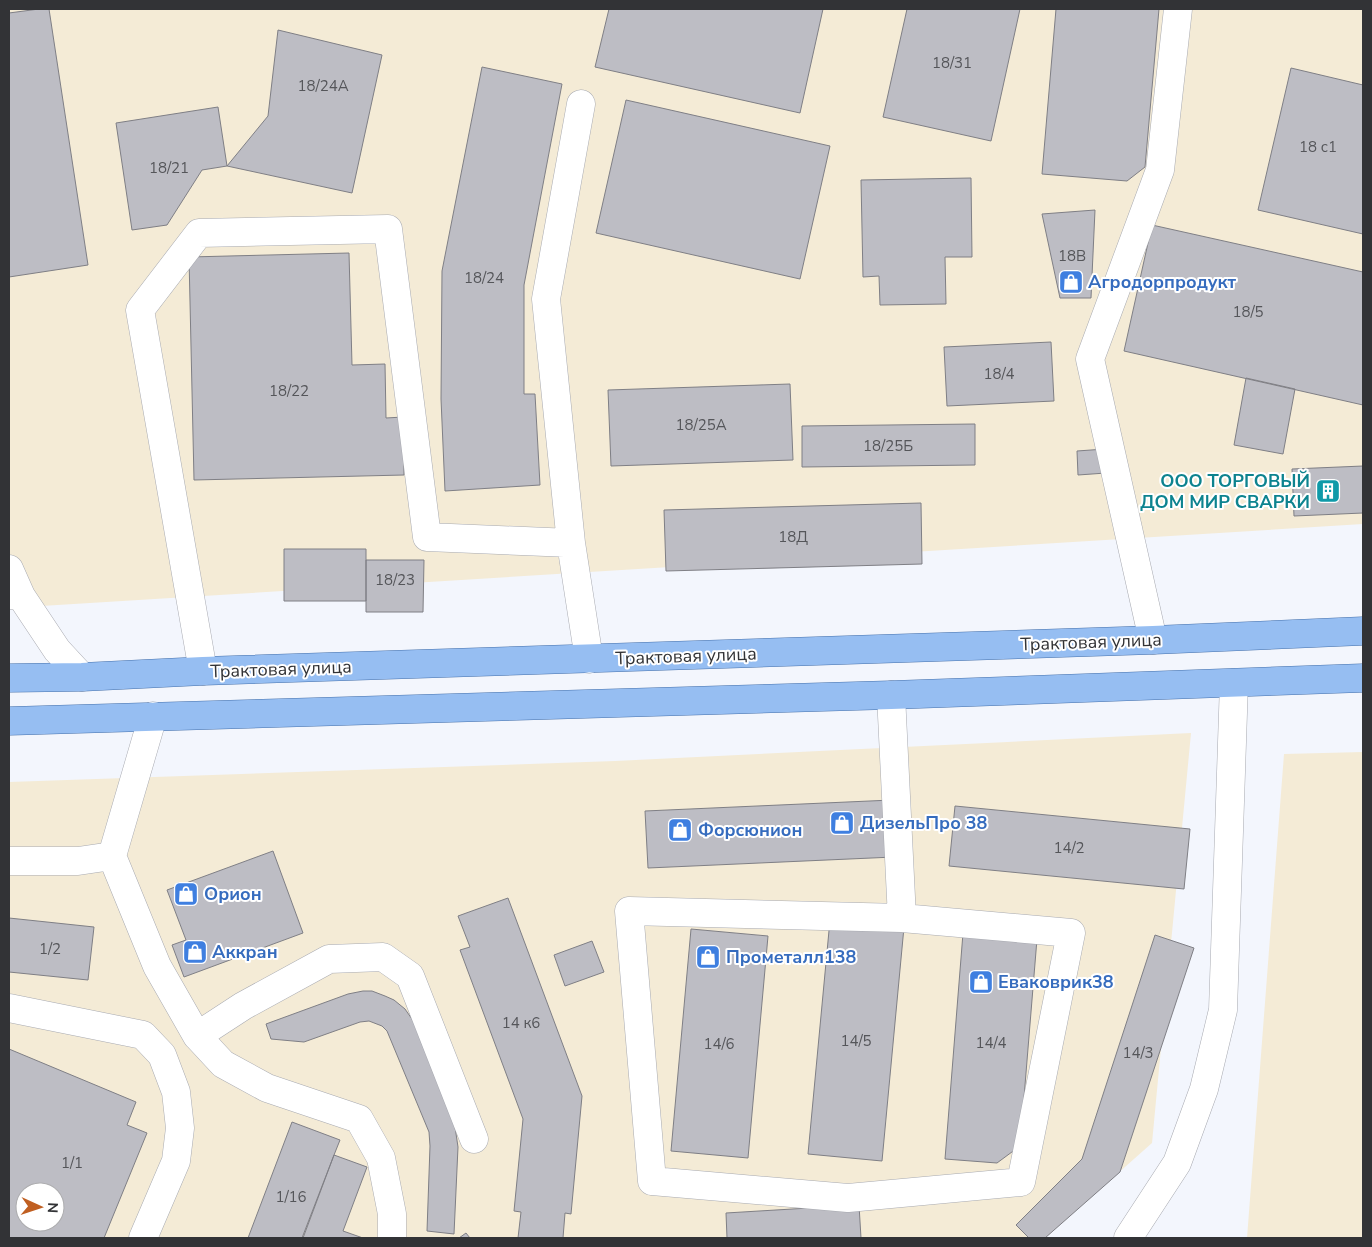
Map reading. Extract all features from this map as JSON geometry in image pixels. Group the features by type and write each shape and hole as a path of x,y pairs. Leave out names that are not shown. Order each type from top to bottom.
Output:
{"main road":[{"name":"Трактовая улица","path":"9,678 1153,640 1363,631"},
{"path":"9,721 892,695 1363,678"}],"lane":[{"path":"1153,640 1090,359 1160,170 1178,9"},
{"path":"581,104 546,299 571,542 589,659"},
{"path":"203,671 140,310 200,233 388,229 427,537 571,542"},
{"path":"9,569 13,594 57,650 82,677"},
{"path":"1128,1238 1177,1163 1204,1089 1223,1010 1234,683"},
{"path":"892,695 902,918"},
{"path":"153,716 112,856 157,966 197,1036 223,1064 267,1088 359,1120 382,1158 392,1214 392,1238"},
{"path":"9,861 78,861 112,856"},
{"path":"629,911 902,918 1071,933 1021,1182 848,1198 652,1181 629,911"},
{"path":"197,1036 243,1006 329,959 383,957 410,976 474,1139"},
{"path":"9,1008 143,1035 162,1055 176,1092 180,1128 176,1161 143,1238"}],"shaded area":[{"path":"9,9 1363,9 1363,524 9,608"},
{"path":"1191,733 1152,1143 1045,1238 9,1238 9,782 615,761"},
{"path":"1363,752 1363,1238 1247,1238 1284,754"}],"building":[{"path":"49,9 88,265 9,277 9,13"},
{"path":"609,9 823,9 800,113 595,67"},
{"path":"907,9 1020,9 991,141 883,117"},
{"path":"1056,9 1159,9 1145,167 1127,181 1042,174"},
{"path":"278,30 382,55 352,193 227,166 268,116"},
{"path":"482,67 562,84 524,285 524,394 535,394 540,485 445,491 441,399 442,271"},
{"path":"1291,68 1363,85 1363,234 1258,210"},
{"path":"626,100 830,146 800,279 596,233"},
{"path":"218,107 227,166 202,170 167,225 132,230 116,123"},
{"path":"971,178 972,257 945,257 946,304 880,305 879,276 863,277 861,180"},
{"path":"1095,210 1091,298 1060,298 1042,214"},
{"path":"1152,225 1363,272 1363,405 1124,351"},
{"path":"349,253 352,365 385,364 386,418 403,417 404,475 194,480 189,257"},
{"path":"1051,342 1054,401 947,406 944,347"},
{"path":"1246,378 1295,389 1283,454 1234,445"},
{"path":"790,384 793,460 611,466 608,390"},
{"path":"975,424 975,465 802,467 802,426"},
{"path":"1105,449 1106,473 1078,475 1077,451"},
{"name":"ООО ТОРГОВЫЙ ДОМ МИР СВАРКИ","path":"1363,466 1363,513 1294,516 1292,469"},
{"path":"921,503 922,564 666,571 664,510"},
{"path":"284,549 366,549 366,601 284,601"},
{"path":"366,560 424,560 423,612 366,612"},
{"path":"892,800 894,857 648,868 645,811"},
{"path":"955,806 1190,829 1184,889 949,866"},
{"path":"273,851 303,933 184,977 172,945 186,940 167,890"},
{"path":"508,898 582,1096 571,1214 565,1213 563,1238 518,1238 521,1212 514,1211 523,1119 460,950 470,947 458,916"},
{"path":"9,918 94,927 88,980 9,972"},
{"path":"830,920 904,927 882,1161 808,1154"},
{"path":"691,929 768,936 748,1158 671,1151"},
{"path":"963,933 1037,939 1020,1146 997,1163 945,1159"},
{"path":"1155,935 1194,948 1120,1172 1045,1238 1029,1238 1016,1225 1082,1159"},
{"path":"592,941 604,972 565,986 554,955"},
{"path":"372,991 394,1000 405,1009 414,1022 455,1127 458,1147 454,1234 427,1231 429,1132 387,1031 382,1026 369,1021 360,1022 304,1042 271,1039 266,1024 348,994"},
{"path":"9,1049 136,1102 127,1125 147,1133 104,1238 9,1238"},
{"path":"292,1122 340,1140 302,1238 248,1238"},
{"path":"334,1155 367,1167 343,1231 363,1238 303,1238"},
{"path":"859,1205 861,1238 727,1238 726,1213"},
{"path":"466,1233 470,1238 459,1238"}],"place":[{"name":"Агродорпродукт","path":"1071,282"},
{"name":"ООО ТОРГОВЫЙ ДОМ МИР СВАРКИ","path":"1328,491"},
{"name":"ДизельПро 38","path":"842,823"},
{"name":"Форсюнион","path":"680,830"},
{"name":"Орион","path":"186,894"},
{"name":"Аккран","path":"195,952"},
{"name":"Прометалл138","path":"708,957"},
{"name":"Еваковрик38","path":"981,982"}]}
